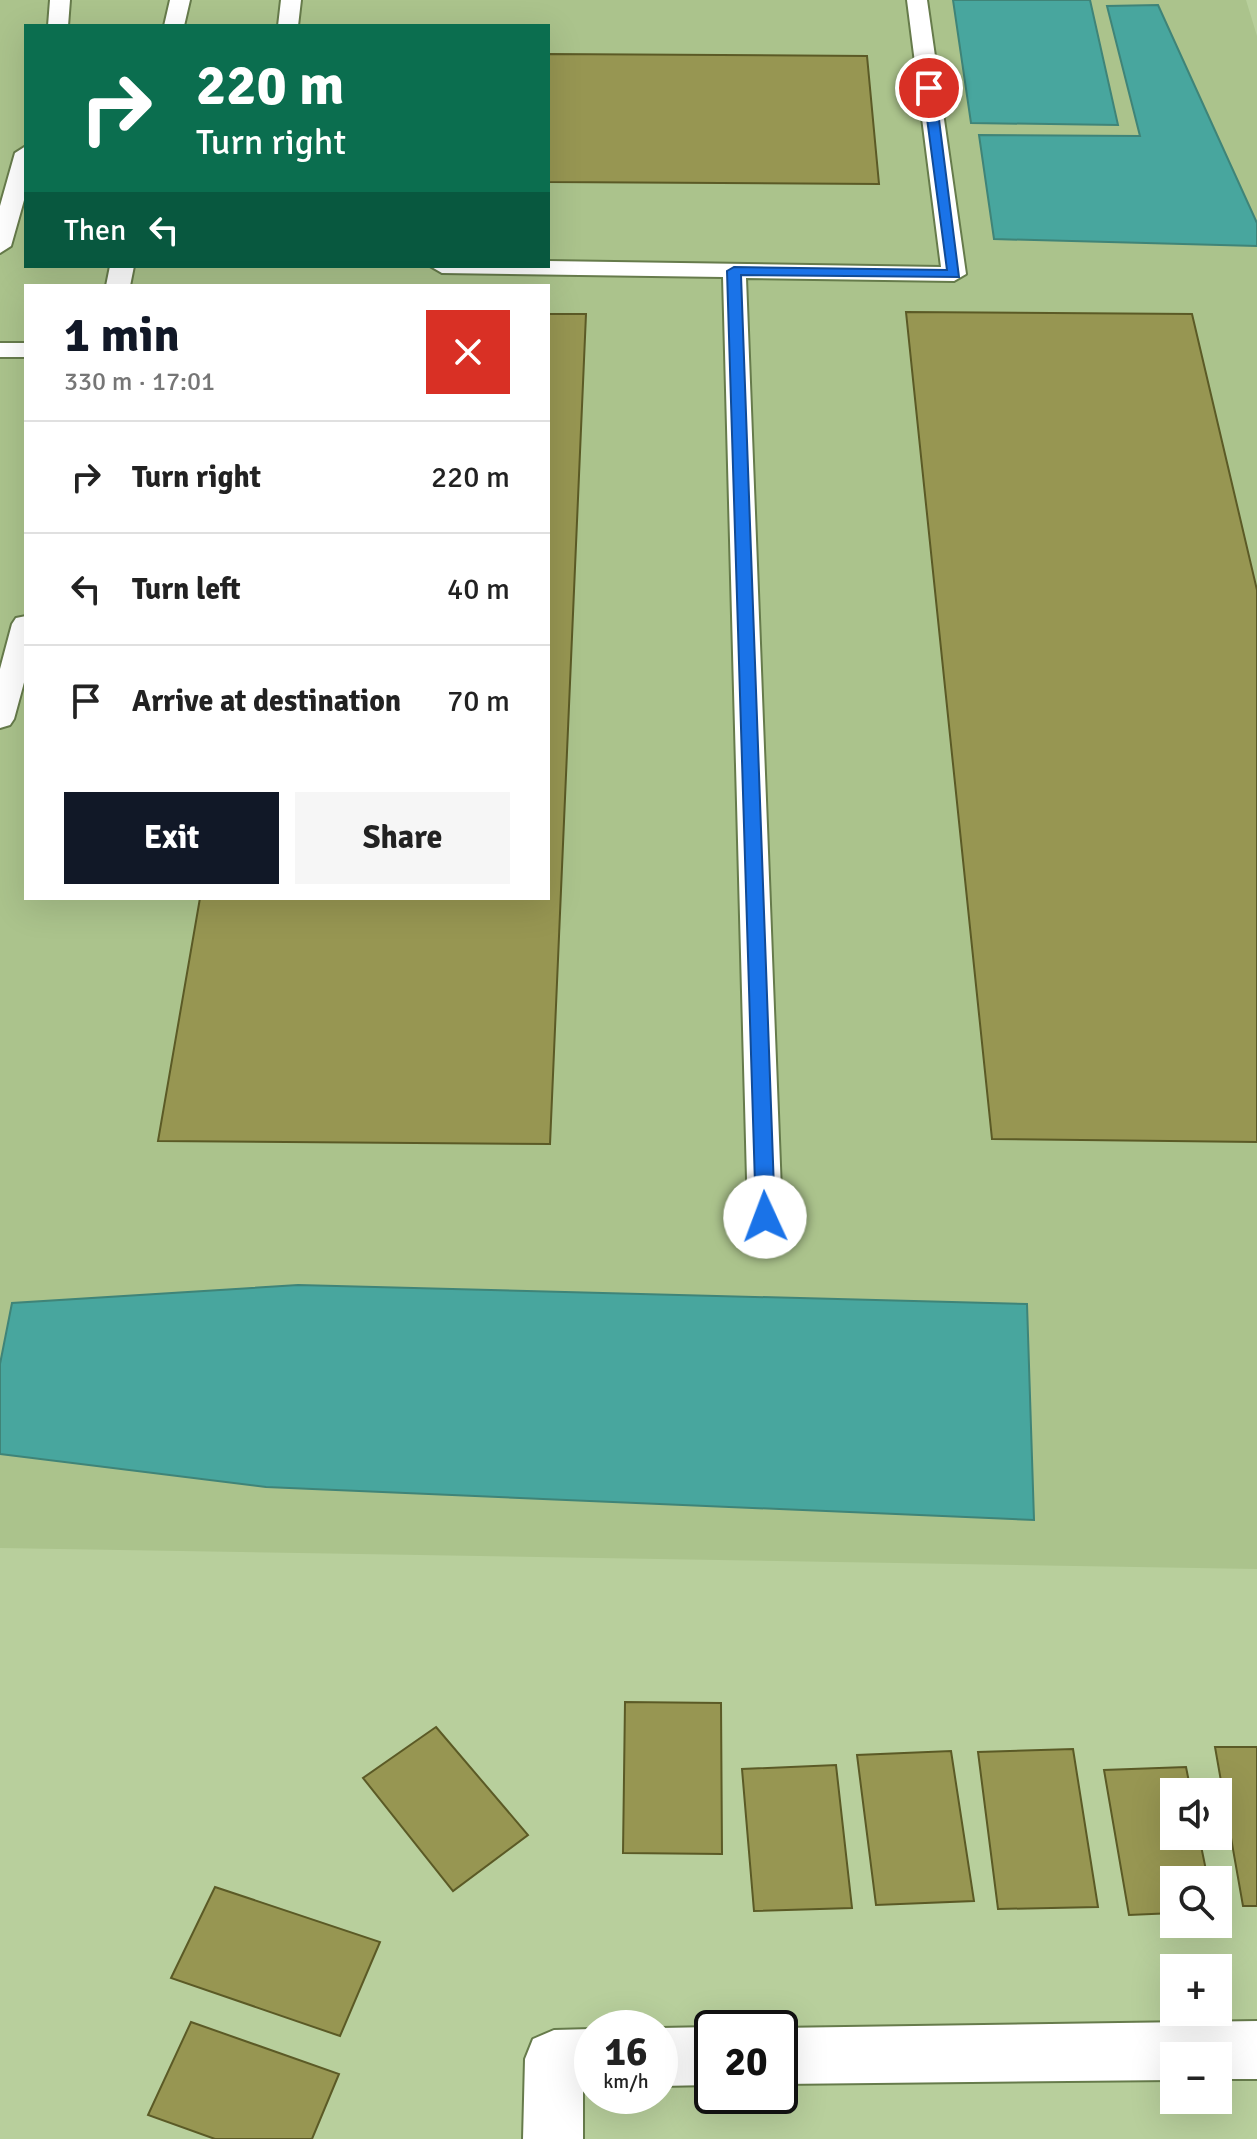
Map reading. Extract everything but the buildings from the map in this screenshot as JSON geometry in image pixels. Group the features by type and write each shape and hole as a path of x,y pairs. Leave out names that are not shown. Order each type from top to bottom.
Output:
{"street":[{"path":"798,2055 1257,2050"},
{"path":"553,2139 573,2059"}],"lane":[{"path":"58,24 60,0"},
{"path":"174,24 180,0"},
{"path":"288,24 291,0"},
{"path":"550,268 954,274 917,0"},
{"path":"0,246 11,223 24,162"},
{"path":"734,271 765,1217"},
{"path":"0,350 24,350"},
{"path":"0,719 24,631"}],"shaded area":[{"path":"0,0 1246,0 1257,36 1257,1569 0,1548"}],"water":[{"path":"953,0 1090,0 1118,125 971,123"},
{"path":"1158,5 1257,223 1257,246 994,239 979,135 1140,136 1107,6"},
{"path":"298,1285 1027,1304 1034,1520 266,1487 0,1454 0,1364 12,1303"}],"route":[{"path":"765,1217 734,271 954,274 929,88"}]}
